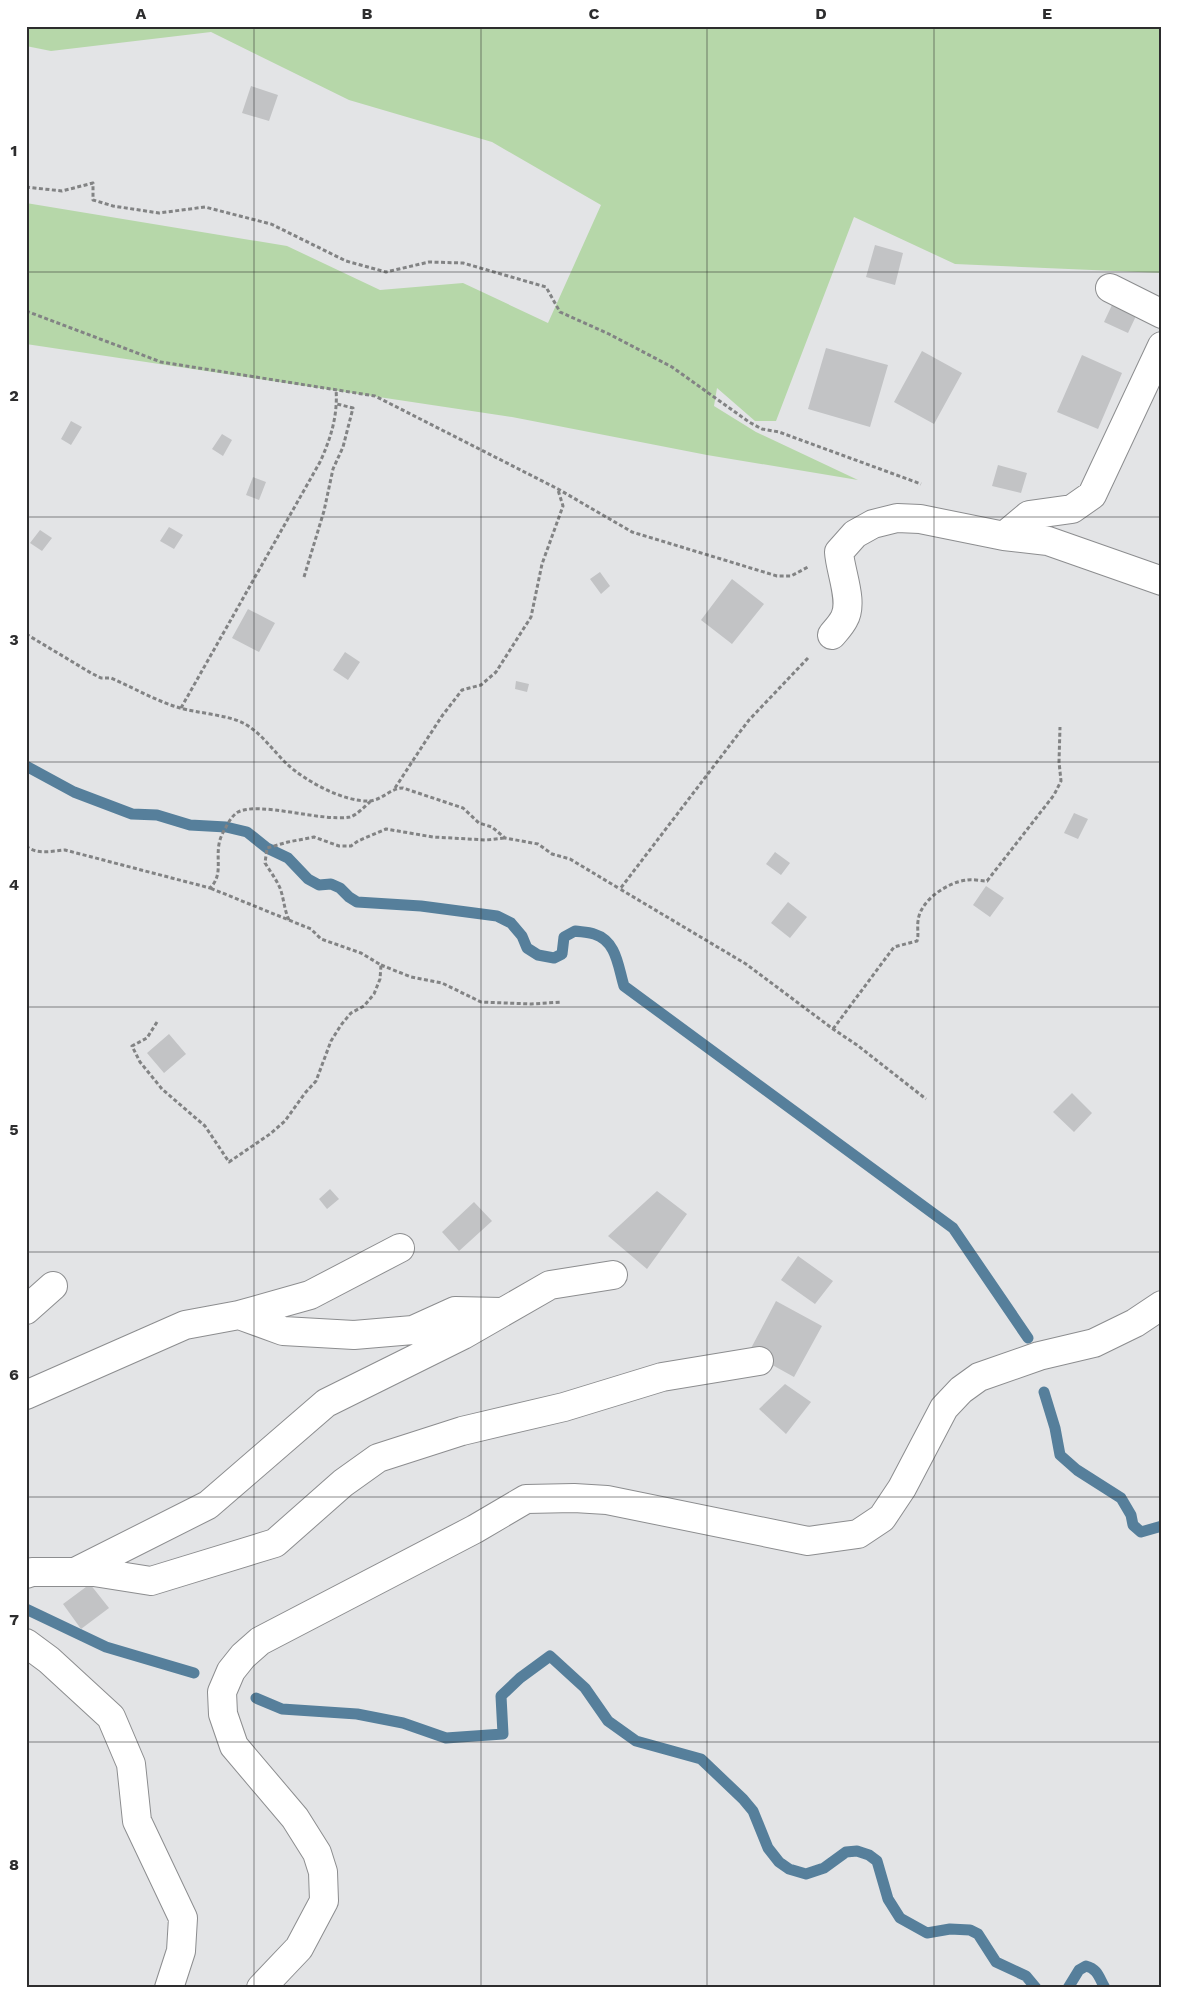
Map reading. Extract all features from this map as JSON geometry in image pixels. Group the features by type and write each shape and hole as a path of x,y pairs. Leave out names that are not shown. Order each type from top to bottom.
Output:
{"street":[{"path":"1110,288 1162,314"},
{"path":"1004,536 1029,515 1072,509 1092,495 1162,346"},
{"path":"832,635 845,618 848,607 839,552 855,534 873,524 897,518 920,519 1004,536 1048,542 1162,581"},
{"path":"26,1395 185,1325 238,1315 310,1295 400,1248"},
{"path":"73,1572 208,1505 326,1403 463,1335 550,1284 613,1275"},
{"path":"26,1310 53,1286"},
{"path":"262,1988 299,1948 324,1901 323,1872 318,1853 295,1818 234,1746 223,1714 222,1692 231,1671 243,1656 260,1642 475,1529 526,1499 574,1498 607,1500 808,1541 858,1534 882,1518 902,1488 944,1408 961,1390 979,1377 1039,1356 1094,1343 1134,1323 1162,1305"},
{"path":"238,1315 283,1331 354,1335 414,1330 456,1311 503,1312"},
{"path":"26,1574 32,1572 94,1572 150,1581 275,1543 343,1484 378,1458 462,1431 564,1407 662,1377 760,1361"},
{"path":"26,1643 49,1660 112,1716 131,1764 137,1821 183,1918 181,1951 169,1988"}],"path":[{"path":"26,187 62,191 93,183 93,200 113,206 159,213 205,207 271,224 346,261 386,272 429,262 463,263 546,287 560,312 609,334 672,367 749,422 762,429 779,432 923,485"},
{"path":"26,311 161,362 375,396 558,489 632,532 777,576 791,576 826,554 839,552"},
{"path":"181,708 320,462 330,440 337,404 336,389"},
{"path":"304,577 324,511 333,469 343,447 353,408 337,404"},
{"path":"210,888 217,881 221,836 229,821 238,812 253,809 337,817 352,816 372,801 385,796 394,788 462,690 481,685 496,672 532,617 542,564 563,506 558,489"},
{"path":"26,634 91,673 110,678 181,708 242,722 258,734 288,765 305,778 354,801 372,801"},
{"path":"620,889 749,720 832,635"},
{"path":"833,1030 894,947 916,941 919,932 918,920 925,905 942,889 966,880 987,881 1054,795 1061,781 1059,762 1060,727"},
{"path":"394,788 403,788 463,808 479,823 492,828 505,838"},
{"path":"290,920 284,910 279,886 265,863 267,848 314,837 339,846 351,846 358,840 386,829 432,837 486,840 505,838 538,844 552,854 570,859 746,964 833,1030 857,1044 926,1099"},
{"path":"26,846 31,850 42,852 65,850 210,888 311,929 321,939 361,953 381,965 411,977 442,983 481,1002 531,1004 562,1002"},
{"path":"157,1022 147,1038 132,1046 140,1062 162,1089 205,1126 229,1162 270,1134 285,1121 316,1081 331,1041 341,1025 351,1012 364,1006 374,994 380,979 381,965"}],"green space":[{"path":"26,26 1162,26 1162,273 955,264 854,217 776,421 755,421 717,388 714,406 756,432 858,480 707,455 512,417 26,344 26,203 287,246 380,290 463,283 548,323 601,205 492,142 349,100 211,32 51,51 26,46"}],"building":[{"path":"251,86 278,95 269,121 242,113"},
{"path":"875,245 903,253 895,285 866,277"},
{"path":"1112,305 1136,316 1128,333 1104,322"},
{"path":"826,348 888,365 870,427 808,409"},
{"path":"922,351 962,373 934,424 894,402"},
{"path":"1082,355 1122,373 1098,429 1057,412"},
{"path":"71,421 82,427 71,445 61,439"},
{"path":"222,434 232,440 223,456 212,449"},
{"path":"998,465 1027,473 1021,493 992,486"},
{"path":"253,477 266,482 259,500 246,495"},
{"path":"169,527 183,535 174,549 160,541"},
{"path":"40,530 52,538 42,551 30,543"},
{"path":"600,572 610,586 601,594 590,579"},
{"path":"732,579 764,604 732,644 701,620"},
{"path":"248,609 275,623 259,652 232,638"},
{"path":"345,652 360,662 348,680 333,670"},
{"path":"516,681 529,684 527,692 515,689"},
{"path":"1074,813 1088,819 1078,839 1064,833"},
{"path":"775,852 790,863 781,875 766,864"},
{"path":"986,886 1004,898 990,917 973,905"},
{"path":"788,902 807,917 790,938 771,923"},
{"path":"169,1034 186,1054 164,1073 147,1053"},
{"path":"1072,1093 1092,1113 1074,1132 1053,1112"},
{"path":"330,1189 339,1199 327,1209 319,1199"},
{"path":"657,1191 687,1214 647,1269 608,1236"},
{"path":"474,1202 492,1221 459,1251 442,1232"},
{"path":"798,1256 833,1281 815,1304 781,1280"},
{"path":"776,1301 822,1326 794,1377 749,1352"},
{"path":"785,1384 811,1402 786,1434 759,1409"},
{"path":"90,1584 109,1608 81,1629 63,1604"}],"waterway":[{"path":"26,766 74,792 132,814 157,815 190,825 226,827 247,832 267,848 288,858 308,879 319,885 331,884 340,888 357,902 421,906 497,916 511,923 522,936 527,948 538,955 554,958 562,954 564,937 575,931 592,933 602,937 612,949 624,986 953,1228 1028,1338"},
{"path":"1044,1392 1055,1428 1060,1455 1077,1470 1121,1498 1131,1515 1133,1525 1141,1532 1162,1526"},
{"path":"26,1609 106,1647 194,1673"},
{"path":"256,1698 282,1709 357,1714 403,1723 446,1738 503,1734 501,1696 520,1678 550,1656 585,1688 608,1721 636,1741 701,1759 753,1811 768,1848 779,1862 789,1869 806,1874 824,1868 846,1852 857,1851 869,1855 877,1861 888,1899 900,1918 927,1933 950,1929 970,1930 978,1934 996,1962 1026,1976 1036,1988"},
{"path":"1068,1988 1079,1970 1086,1966 1096,1972 1105,1988"}]}
